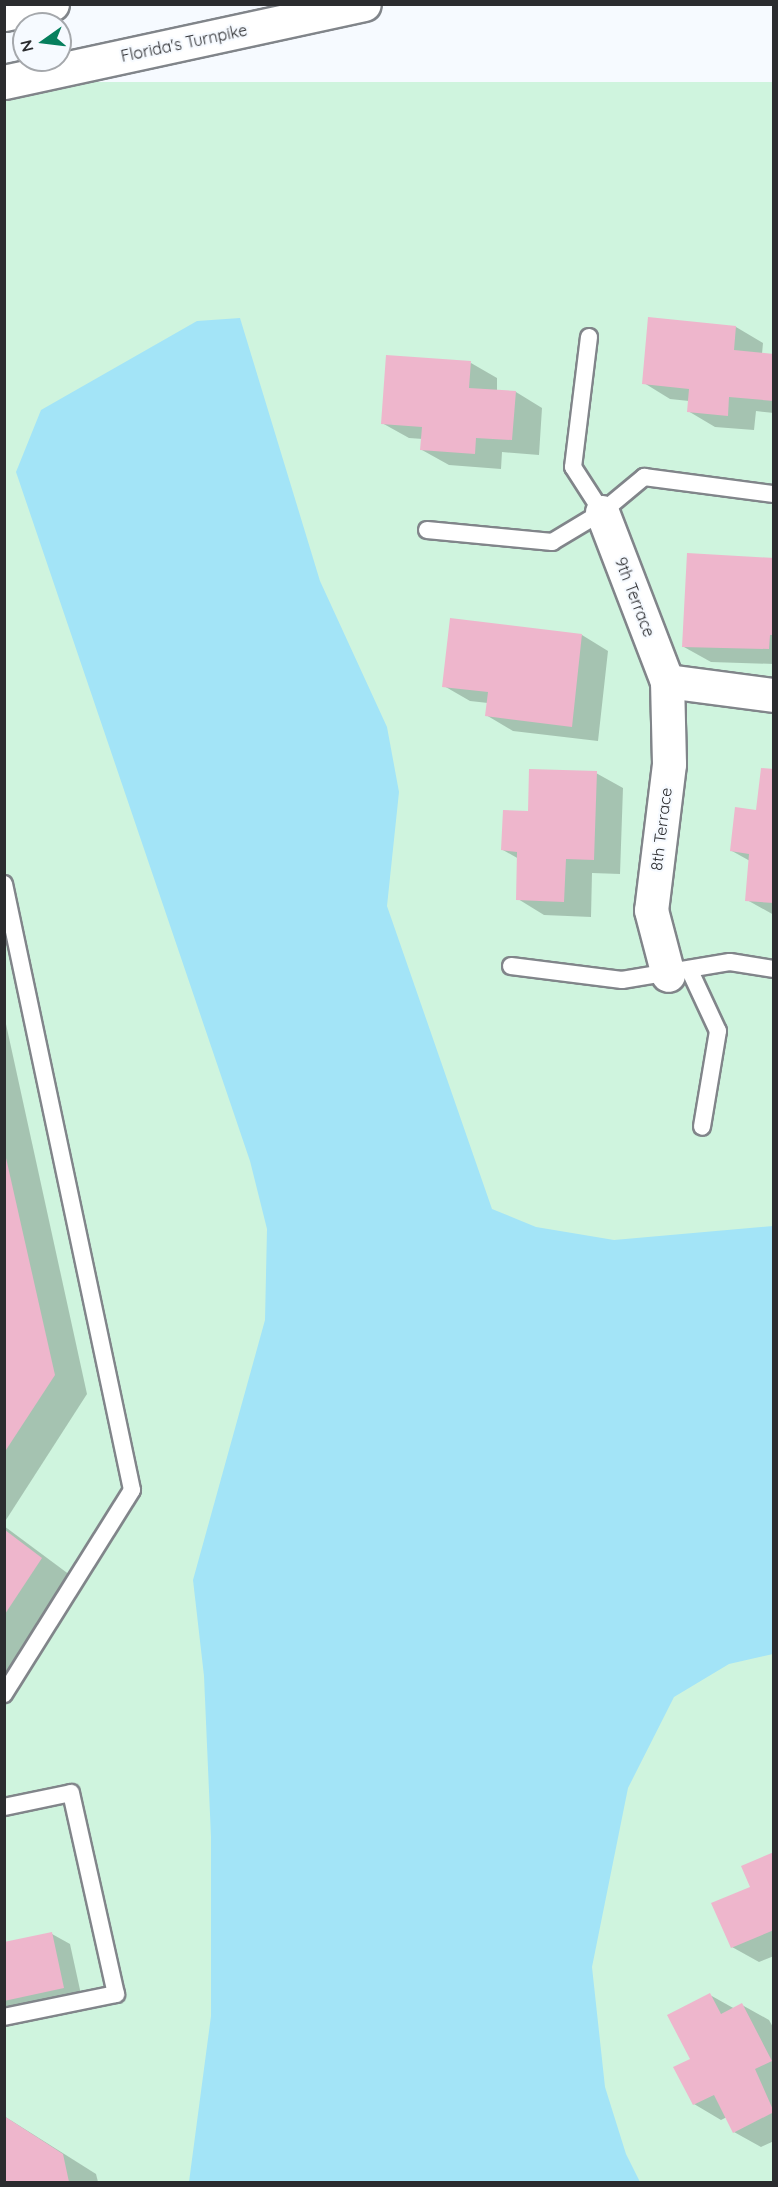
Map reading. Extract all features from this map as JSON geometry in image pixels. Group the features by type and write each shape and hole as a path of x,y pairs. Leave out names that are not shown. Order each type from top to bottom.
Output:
{"main road":[{"path":"4,14 52,4"},
{"name":"Florida's Turnpike","path":"4,82 364,4"},
{"name":"9th Terrace","path":"602,512 667,681"},
{"path":"667,681 774,695"},
{"name":"8th Terrace","path":"667,681 669,764 651,910 679,973"}],"lane":[{"path":"588,337 573,467 602,512"},
{"path":"427,530 552,542 602,512 644,477 774,494"},
{"path":"4,884 132,1490 4,1694"},
{"path":"511,966 622,980 679,973 730,962 774,969"},
{"path":"679,973 718,1031 702,1127"},
{"path":"4,1807 71,1793 116,1994 4,2017"}],"green space":[{"path":"4,82 773,82 773,2182 4,2182"}],"water":[{"path":"240,318 320,581 387,727 399,792 387,906 492,1209 536,1227 614,1240 773,1226 773,1654 729,1664 674,1697 628,1788 592,1967 605,2087 626,2154 640,2182 189,2182 211,2016 211,1837 204,1676 193,1580 265,1320 267,1229 250,1161 16,472 41,410 197,321"}],"building":[{"path":"648,317 736,326 734,350 774,354 774,401 729,397 728,416 687,412 689,389 642,384"},
{"path":"386,355 471,361 469,388 516,391 512,440 476,438 475,454 420,450 422,427 381,424"},
{"path":"687,553 774,558 774,635 770,635 769,649 682,647"},
{"path":"450,618 582,634 572,727 485,716 488,692 442,687"},
{"path":"761,768 774,769 774,903 745,901 749,854 730,851 735,807 756,810"},
{"path":"529,769 597,771 594,860 566,859 564,902 516,900 517,852 501,850 503,810 528,811"},
{"path":"4,1149 55,1375 4,1453"},
{"path":"5,1530 42,1558 5,1614"},
{"path":"774,1852 774,1930 731,1948 711,1903 750,1887 741,1866"},
{"path":"52,1932 64,1988 4,2001 4,1942"},
{"path":"710,1993 721,2014 742,2003 772,2061 755,2069 774,2112 733,2133 714,2095 693,2105 673,2067 690,2059 667,2015"},
{"path":"4,2116 63,2154 69,2182 4,2182"}]}
